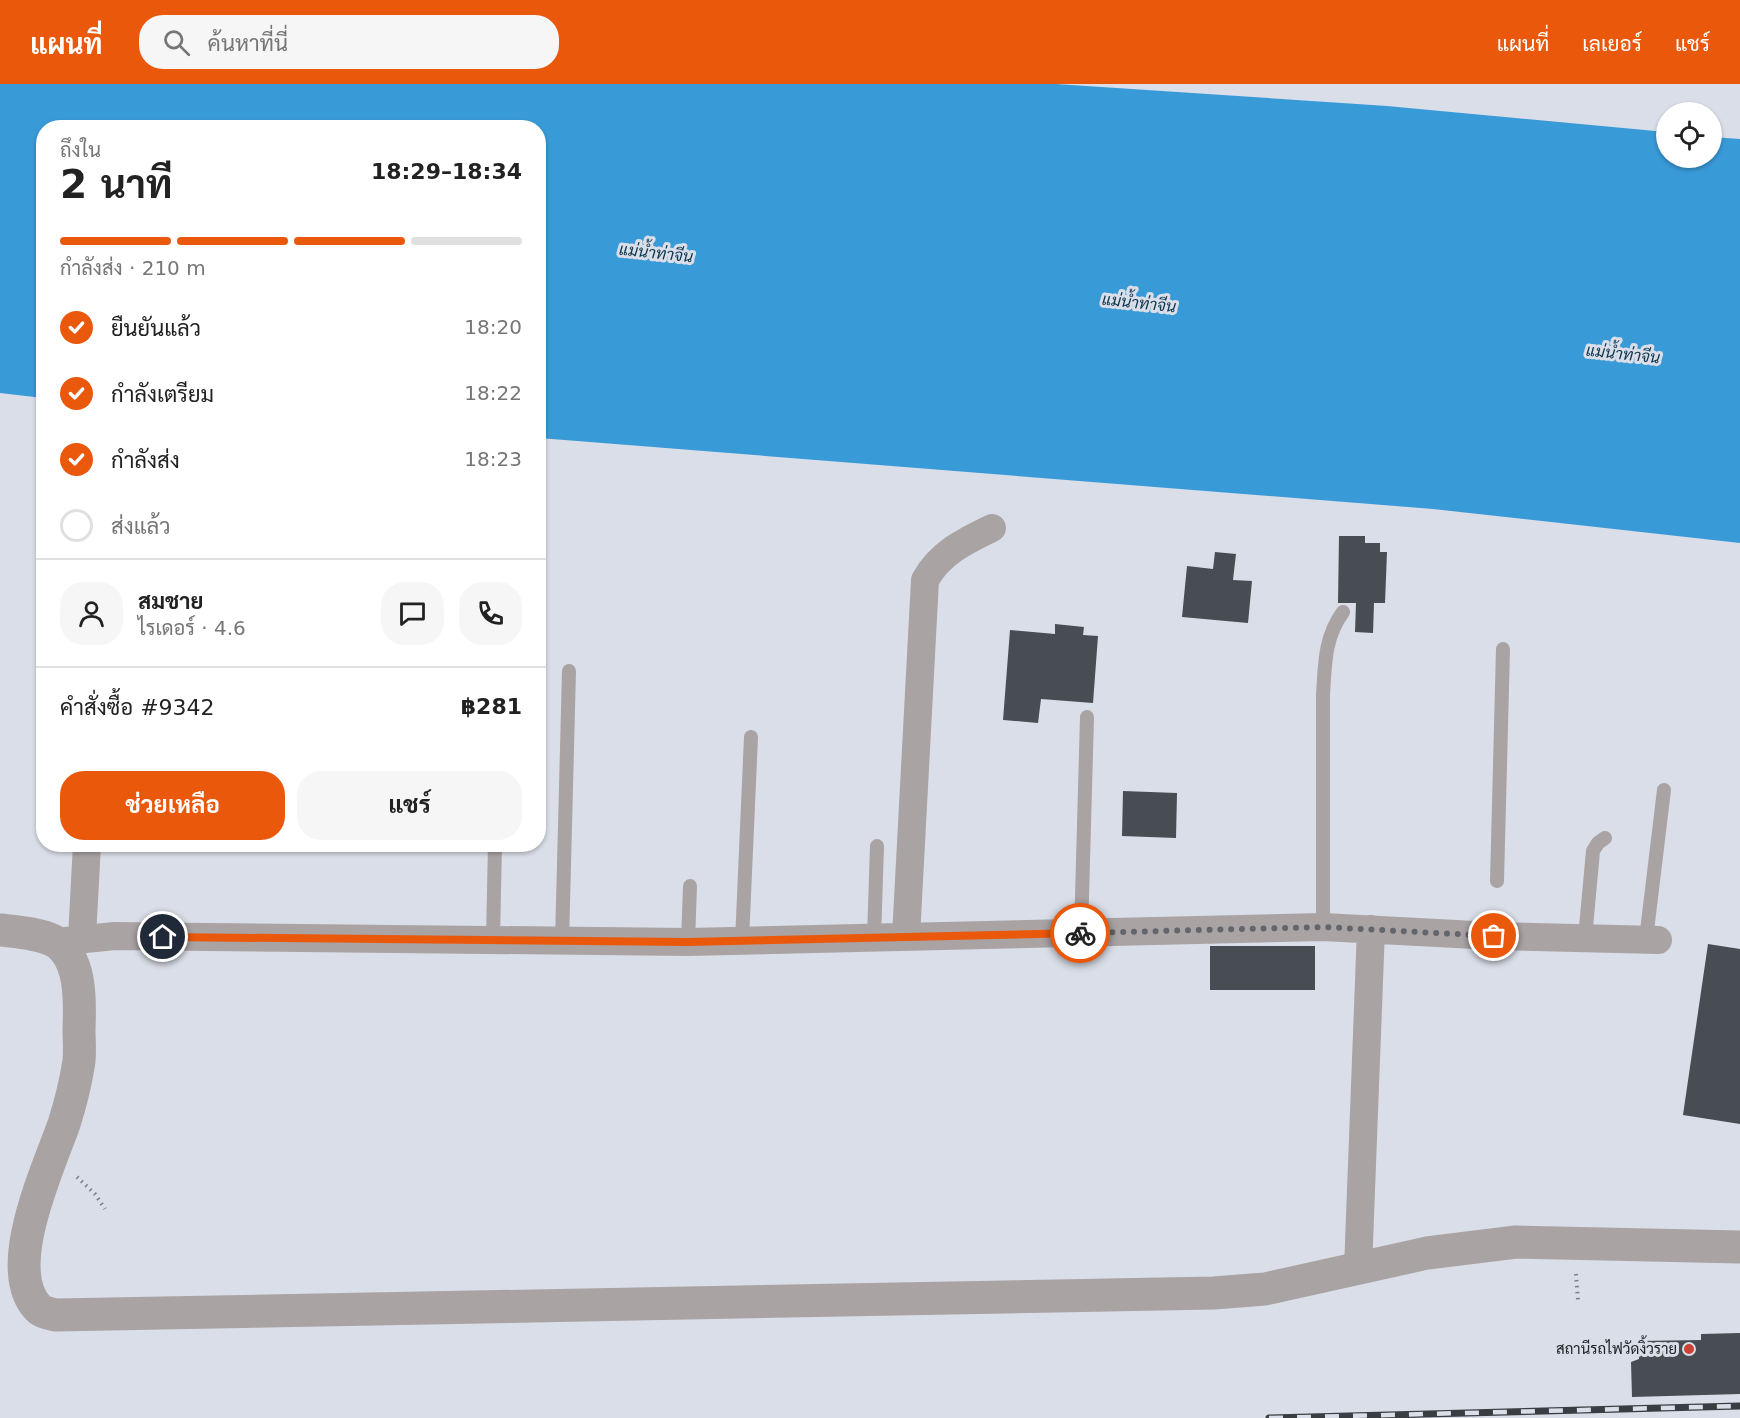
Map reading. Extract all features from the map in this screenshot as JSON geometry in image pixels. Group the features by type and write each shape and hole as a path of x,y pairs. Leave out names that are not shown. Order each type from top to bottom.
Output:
{"street":[{"path":"906,937 925,580 931,570 956,546 992,528"},
{"path":"85,852 68,940 70,961 76,974 80,996 79,1061 63,1124 29,1204 19,1242 18,1280 25,1295 40,1310 56,1315 1214,1293 1264,1289 1427,1253 1516,1242 1740,1247"},
{"path":"0,930 68,940 127,936 688,942 1323,927 1371,929 1495,926 1585,938 1652,940"},
{"path":"1358,1269 1371,929"}],"lane":[{"path":"1323,927 1323,695 1329,638 1335,623 1343,612"},
{"path":"1497,881 1503,649"},
{"path":"562,942 569,671"},
{"path":"1081,933 1088,717"},
{"path":"742,941 751,737"},
{"path":"1652,940 1664,790"},
{"path":"1585,938 1593,851 1605,838"},
{"path":"874,938 877,846"},
{"path":"494,939 495,852"},
{"path":"688,942 690,886"}],"water":[{"name":"แม่น้ำท่าจีน","path":"0,84 1056,84 1387,106 1656,131 1656,168 1722,168 1722,138 1740,139 1740,543 1433,509 546,439 546,120 36,120 36,397 0,393"}],"building":[{"path":"1339,536 1365,536 1365,543 1380,543 1380,552 1387,552 1385,603 1374,603 1373,633 1355,632 1356,603 1338,603"},
{"path":"1215,552 1236,554 1233,580 1252,581 1248,623 1182,617 1187,566 1213,569"},
{"path":"1055,624 1084,627 1083,635 1098,636 1093,703 1041,699 1038,723 1003,720 1010,630 1055,634"},
{"path":"1123,791 1177,793 1176,838 1122,836"},
{"path":"1708,944 1740,949 1740,1124 1683,1115"},
{"path":"1210,946 1315,946 1315,990 1210,990"},
{"path":"1740,1333 1740,1394 1632,1397 1631,1362 1639,1359 1639,1341 1701,1340 1701,1334"}],"railway":[{"path":"1269,1418 1740,1406"}],"way so far":[{"path":"1080,933 1323,927 1494,936"}],"place":[{"name":"สถานีรถไฟวัดงิ้วราย","path":"1689,1349"}],"route":[{"path":"163,937 688,942 1080,933"}]}
